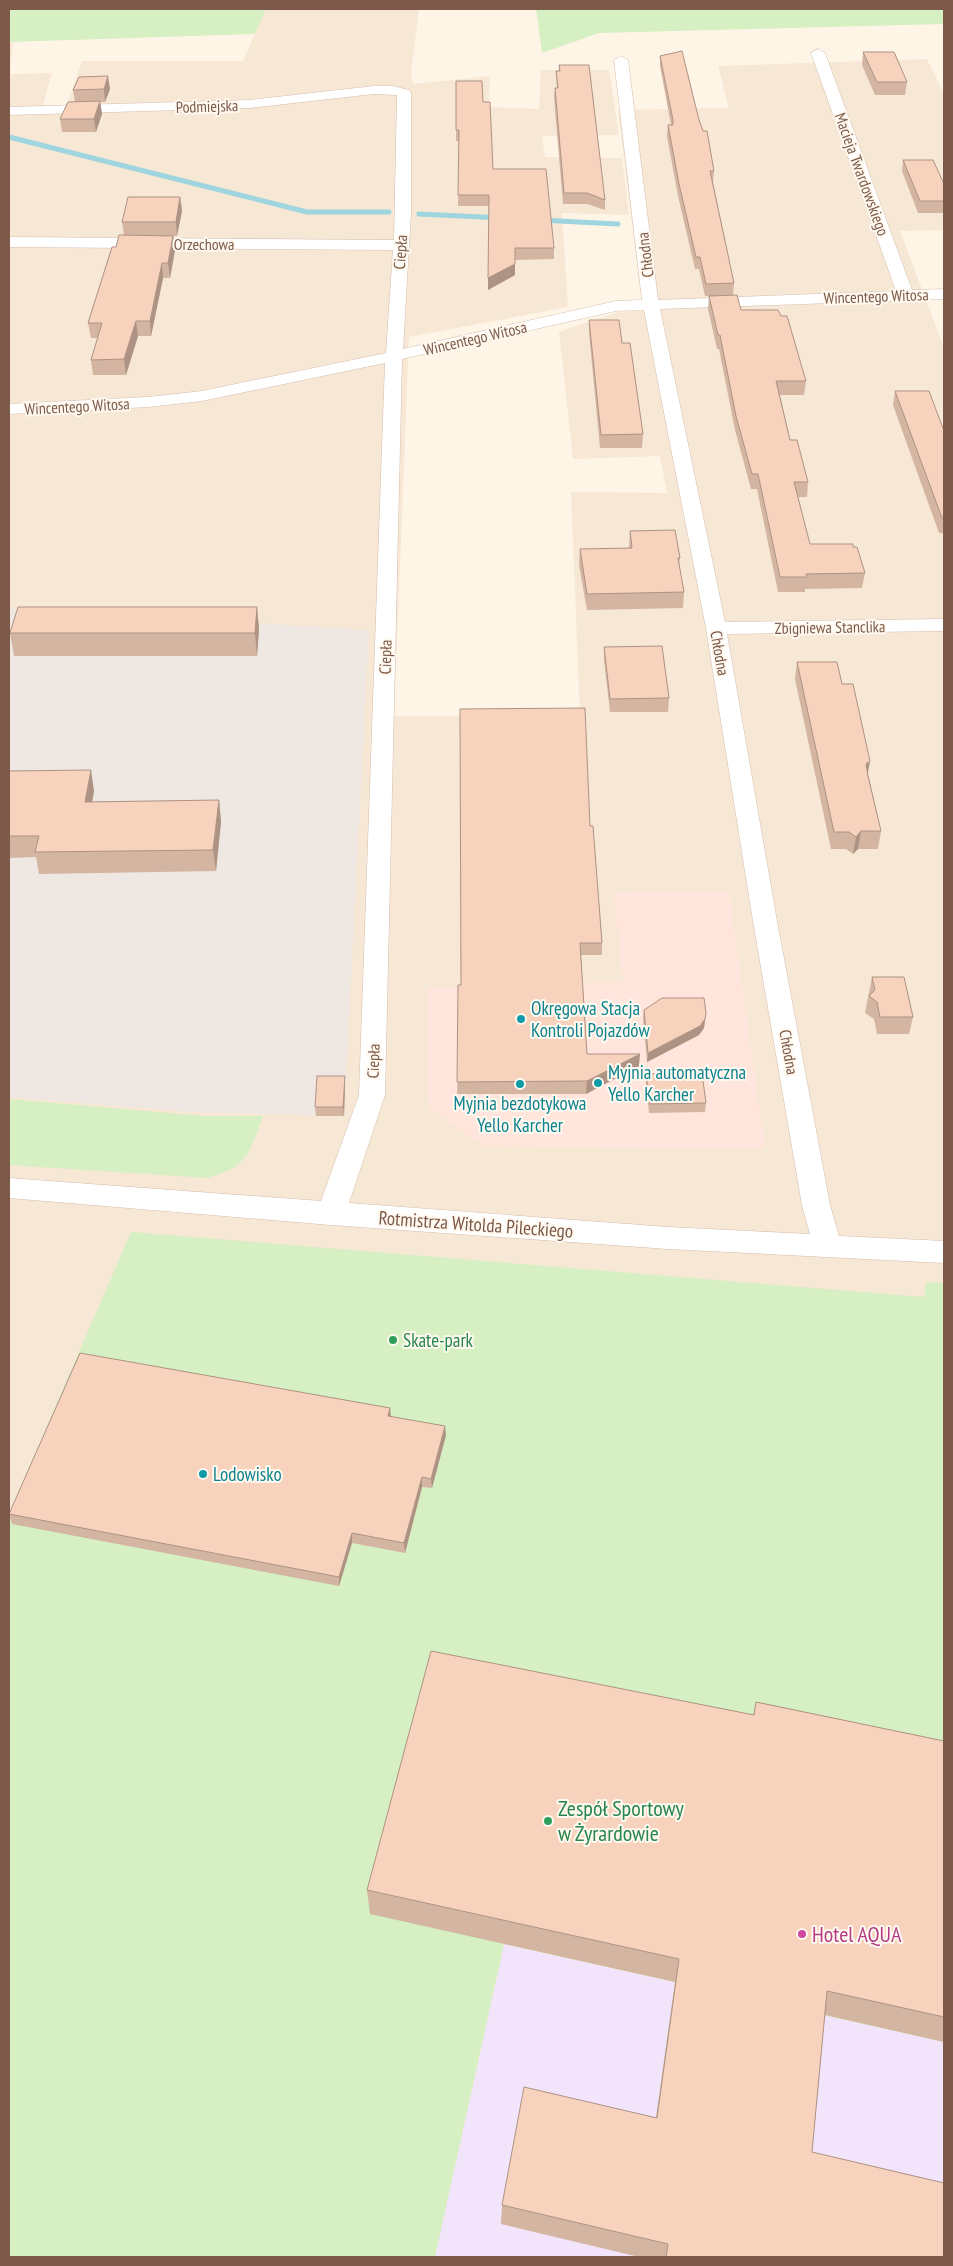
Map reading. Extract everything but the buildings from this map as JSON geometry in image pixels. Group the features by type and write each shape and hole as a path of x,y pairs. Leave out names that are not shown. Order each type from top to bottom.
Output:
{"street":[{"name":"Macieja Twardowskiego","path":"818,53 906,295"},
{"name":"Chłodna","path":"622,60 651,305 716,628 765,921 816,1205 828,1246"},
{"name":"Podmiejska","path":"9,111 250,104 374,90 404,93"},
{"name":"Ciepła","path":"331,1214 372,1095 394,356 404,204 404,93"},
{"name":"Orzechowa","path":"9,242 400,245"},
{"name":"Wincentego Witosa","path":"9,409 148,402 202,396 394,356 616,306 944,294"},
{"name":"Zbigniewa Stanclika","path":"716,628 944,625"},
{"name":"Rotmistrza Witolda Pileckiego","path":"9,1188 331,1214 668,1238 944,1252"}],"shaded area":[{"path":"266,9 419,9 411,73 413,84 490,76 489,107 539,109 541,70 609,70 619,135 542,136 545,157 622,158 629,215 562,213 568,307 409,337 394,716 580,715 571,492 667,493 660,456 573,459 559,332 642,304 618,110 729,108 718,66 927,59 944,94 944,230 900,231 944,348 944,2257 9,2257 9,43 13,43 10,74 52,73 43,105 67,105 82,61 243,61"},
{"path":"9,608 369,630 344,1116 191,1112 9,1097"},
{"path":"729,892 765,1148 484,1146 429,1108 427,987 623,982 614,893"},
{"path":"504,1944 944,2042 944,2257 435,2257"}],"green space":[{"path":"9,9 266,9 255,34 9,42"},
{"path":"536,9 944,9 944,24 599,33 542,53"},
{"path":"9,1099 204,1116 263,1116 250,1149 240,1163 208,1178 9,1165"},
{"path":"131,1232 924,1297 926,1282 944,1283 944,2042 504,1944 435,2257 9,2257 9,1514"}],"waterway":[{"path":"9,137 307,212 389,212"},
{"path":"419,214 502,218"},
{"path":"539,220 618,224"}],"place":[{"name":"Okręgowa Stacja Kontroli Pojazdów","path":"521,1019"},
{"name":"Myjnia automatyczna Yello Karcher","path":"598,1083"},
{"name":"Myjnia bezdotykowa Yello Karcher","path":"520,1084"},
{"name":"Skate-park","path":"393,1340"},
{"name":"Lodowisko","path":"203,1474"},
{"name":"Zespół Sportowy w Żyrardowie","path":"548,1821"},
{"name":"Hotel AQUA","path":"802,1934"}]}
